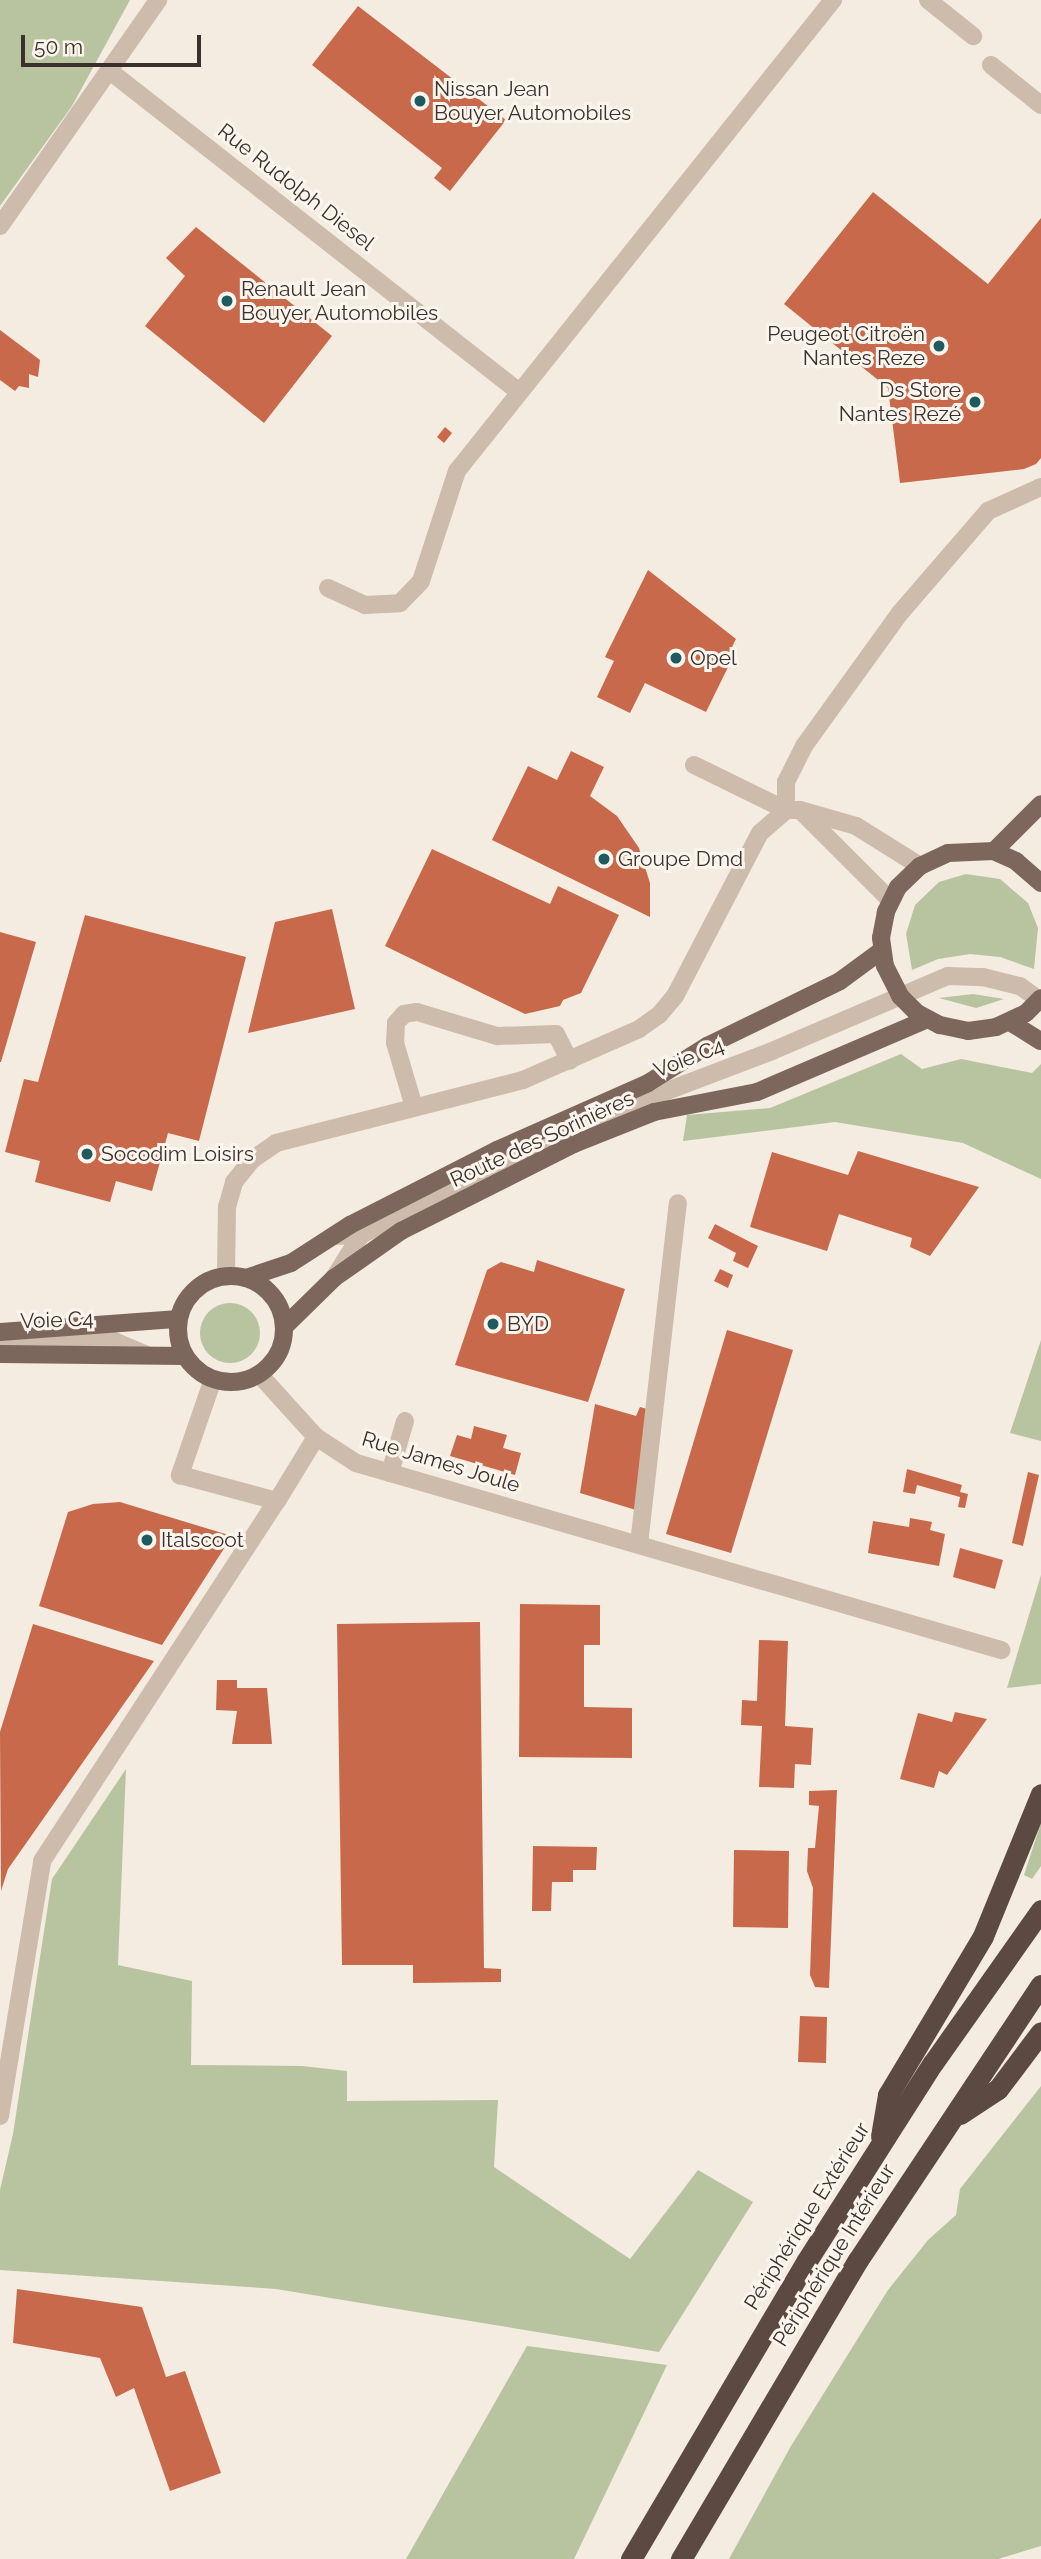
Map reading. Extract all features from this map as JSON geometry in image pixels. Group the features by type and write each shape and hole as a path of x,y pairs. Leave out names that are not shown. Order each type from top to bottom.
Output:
{"highway":[{"path":"880,2145 888,2095 983,1936 1041,1794"},
{"name":"Périphérique Extérieur","path":"631,2559 727,2392 880,2145 1041,1910"},
{"name":"Périphérique Intérieur","path":"681,2559 807,2343 1041,1985"},
{"path":"950,2121 998,2089 1041,2032"}],"main road":[{"path":"994,851 1041,804"},
{"path":"1041,883 1016,861 994,851 948,853 920,866 890,901 883,925 882,950 900,996 927,1019 968,1031 1010,1022 1041,1000"},
{"name":"Route des Sorinières","path":"226,1276 246,1278 291,1263 333,1236 497,1150 648,1083 707,1046 840,981 882,950"},
{"name":"Route des Sorinières","path":"259,1374 277,1354 284,1327 334,1278 401,1231 574,1144 654,1112 757,1092 927,1019"},
{"path":"1010,1022 1041,1041"},
{"path":"185,1356 179,1319 186,1301 199,1287 226,1276"},
{"path":"246,1278 275,1300 284,1327"},
{"path":"0,1332 143,1325 179,1319"},
{"path":"0,1354 185,1356 213,1379 237,1382 259,1374"}],"street":[{"path":"0,226 111,72 158,0"},
{"path":"328,588 365,606 400,603 421,581 457,471 518,391 833,0"},
{"path":"928,0 973,36"},
{"path":"991,65 1041,105"},
{"name":"Rue Rudolph Diesel","path":"111,72 518,391"},
{"path":"890,901 793,810 786,782 804,746 900,613 988,511 1041,487"},
{"path":"694,765 793,810 856,826 920,866"},
{"path":"226,1276 227,1208 234,1182 252,1160 276,1143 523,1080 570,1061 659,1015 675,996 760,832 793,810"},
{"name":"Voie C4","path":"333,1236 361,1235 588,1121 948,976 984,977 1020,986 1041,1000"},
{"path":"414,1107 395,1043 396,1023 404,1014 417,1012 497,1036 556,1034 570,1061"},
{"path":"639,1544 678,1203"},
{"path":"334,1278 361,1235"},
{"name":"Voie C4","path":"114,1341 143,1325"},
{"name":"Voie C4","path":"0,1343 114,1341 145,1354"},
{"name":"Rue James Joule","path":"259,1374 316,1437 356,1463 1002,1650"},
{"path":"213,1379 180,1475 277,1501"},
{"path":"390,1473 405,1421"},
{"path":"0,2116 42,1861 316,1437"}],"green space":[{"path":"0,0 130,0 72,106 0,206"},
{"path":"966,874 1000,879 1028,903 1038,928 1034,969 1000,957 970,954 938,959 912,970 906,934 915,905 939,882"},
{"path":"973,994 1004,999 976,1008 939,998"},
{"path":"901,1054 922,1069 961,1059 1032,1073 1041,1064 1041,1179 963,1143 835,1122 683,1141 687,1115 770,1108"},
{"path":"230,1303 247,1308 255,1316 260,1333 255,1350 247,1358 230,1363 213,1358 205,1350 200,1333 205,1316 213,1308"},
{"path":"1041,1340 1041,1441 1010,1433"},
{"path":"1041,1575 1041,1684 1007,1688"},
{"path":"126,1769 118,1965 192,1981 191,2065 302,2066 347,2071 347,2101 498,2100 494,2167 630,2259 698,2170 753,2202 659,2352 276,2289 0,2270 0,2190 13,2134 52,1879"},
{"path":"1041,1823 1041,1866 1032,1879 1024,1875"},
{"path":"1041,2086 1041,2546 998,2559 729,2559 791,2446 888,2290 928,2240 956,2215 960,2189"},
{"path":"527,2346 667,2365 574,2559 406,2559"}],"building":[{"name":"Nissan Jean Bouyer Automobiles","path":"358,6 506,120 450,191 434,178 442,168 312,65"},
{"name":"Peugeot Citroën Nantes Reze","path":"873,192 988,284 1041,218 1041,458 1036,464 1024,469 900,483 888,388 784,304"},
{"name":"Renault Jean Bouyer Automobiles","path":"196,227 332,336 264,423 145,326 185,276 166,258"},
{"path":"0,330 40,360 38,377 29,374 29,388 19,386 15,391 0,380"},
{"path":"445,427 452,433 444,443 437,437"},
{"path":"648,570 736,639 727,657 731,661 706,712 645,683 630,713 597,697 614,661 605,657"},
{"path":"571,751 604,767 590,796 617,816 639,848 650,883 650,917 492,840 528,766 557,780"},
{"path":"432,849 550,904 558,886 619,915 581,993 563,1000 560,1006 525,1014 385,946"},
{"path":"332,909 355,1009 248,1033 275,922"},
{"path":"85,915 246,957 199,1141 168,1133 152,1191 116,1181 110,1202 35,1182 40,1161 5,1152 24,1079 38,1082"},
{"path":"0,932 36,942 1,1062 0,1062"},
{"path":"858,1151 979,1187 930,1256 910,1247 912,1238 839,1214 827,1251 750,1227 772,1152 848,1175"},
{"path":"715,1224 758,1246 748,1268 733,1261 736,1253 708,1238"},
{"path":"537,1260 625,1289 588,1402 455,1365 487,1270 501,1262 534,1272"},
{"path":"720,1269 733,1275 728,1288 714,1281"},
{"path":"727,1330 793,1350 731,1553 666,1534"},
{"path":"595,1404 636,1416 640,1407 647,1409 636,1510 580,1493"},
{"path":"474,1426 507,1435 503,1448 521,1453 515,1475 450,1456 457,1435 471,1439"},
{"path":"907,1469 962,1485 960,1492 968,1494 965,1508 958,1507 960,1497 917,1485 915,1494 903,1492"},
{"path":"1028,1472 1039,1475 1023,1546 1012,1543"},
{"path":"120,1502 232,1536 162,1645 39,1606 68,1512 93,1504"},
{"path":"910,1518 932,1522 930,1530 945,1534 939,1566 868,1553 873,1521 909,1527"},
{"path":"960,1548 1003,1560 995,1589 953,1577"},
{"path":"520,1604 600,1605 600,1645 584,1645 584,1707 632,1708 632,1758 519,1757"},
{"path":"480,1622 484,1968 501,1969 501,1982 413,1983 413,1965 342,1965 337,1624"},
{"path":"33,1624 154,1661 8,1869 1,1891 0,1732"},
{"path":"759,1640 788,1641 785,1726 813,1728 811,1765 795,1764 794,1788 759,1787 762,1726 741,1725 742,1700 757,1701"},
{"path":"217,1680 237,1680 237,1688 267,1688 272,1744 232,1744 237,1711 216,1710"},
{"path":"955,1712 987,1719 947,1775 939,1771 934,1788 900,1779 918,1713 952,1722"},
{"path":"837,1790 829,1988 815,1987 810,1975 813,1888 807,1871 808,1848 815,1848 819,1806 809,1805 809,1791"},
{"path":"533,1846 597,1847 596,1870 573,1870 573,1882 552,1882 551,1911 532,1911"},
{"path":"734,1850 789,1851 788,1928 733,1927"},
{"path":"800,2016 827,2017 826,2063 798,2062"},
{"path":"17,2289 142,2307 166,2377 185,2371 221,2473 170,2491 134,2388 116,2397 100,2358 13,2343"}],"place":[{"name":"Nissan Jean Bouyer Automobiles","path":"420,101"},
{"name":"Renault Jean Bouyer Automobiles","path":"227,301"},
{"name":"Peugeot Citroën Nantes Reze","path":"939,346"},
{"name":"Ds Store Nantes Rezé","path":"975,402"},
{"name":"Opel","path":"676,658"},
{"name":"Groupe Dmd","path":"604,859"},
{"name":"Socodim Loisirs","path":"87,1154"},
{"name":"BYD","path":"493,1324"},
{"name":"Italscoot","path":"147,1540"}]}
